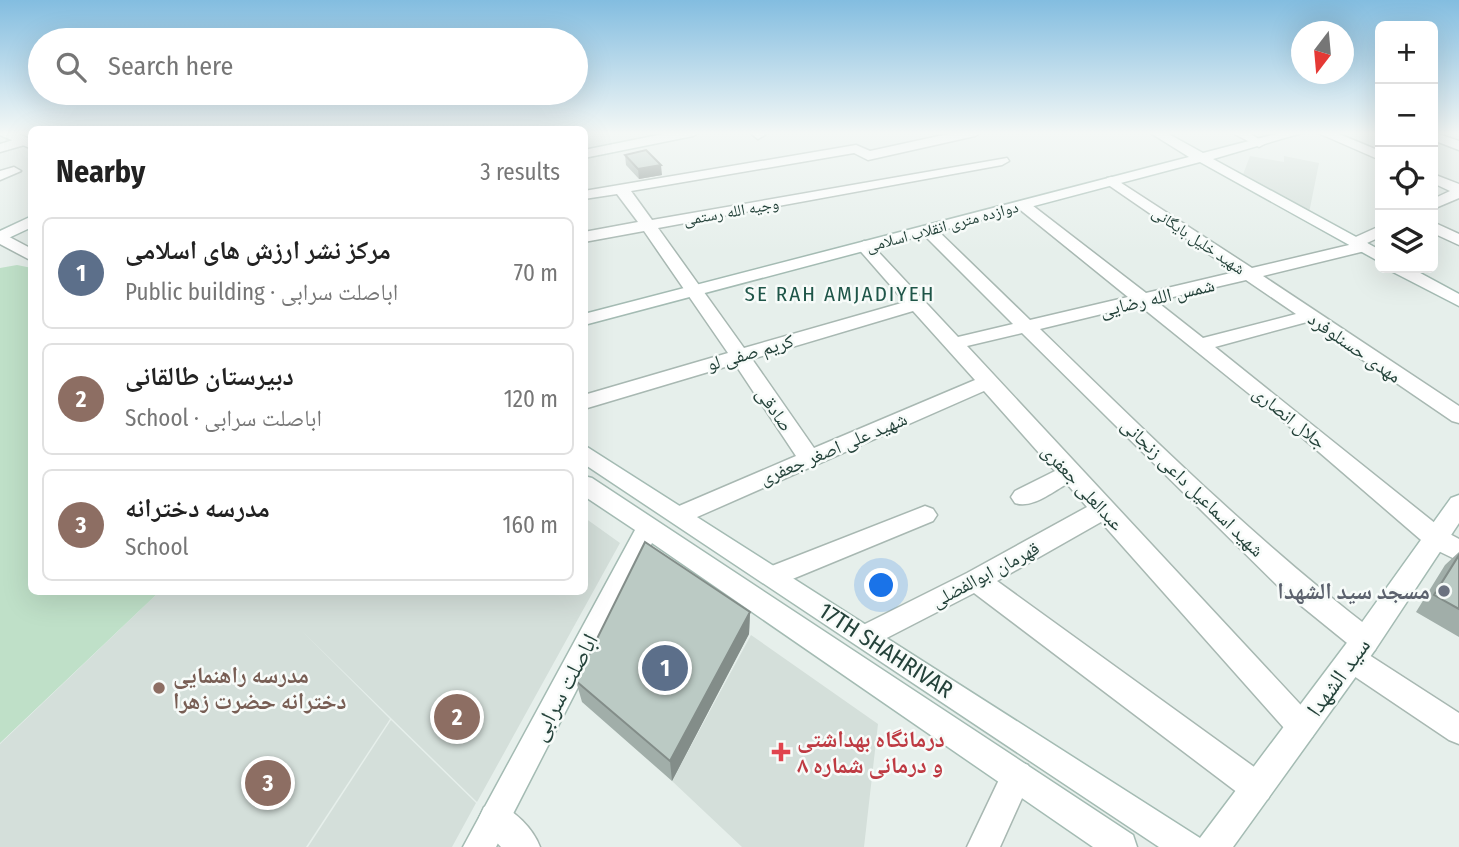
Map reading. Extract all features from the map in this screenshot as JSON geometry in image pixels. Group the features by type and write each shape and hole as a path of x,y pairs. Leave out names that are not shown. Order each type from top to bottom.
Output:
{"street":[{"path":"588,194 719,172"},
{"name":"وجیه الله رستمی","path":"588,236 945,172"},
{"name":"دوازده متری انقلاب اسلامی","path":"588,319 1149,172"},
{"path":"1226,172 1375,254"},
{"path":"1438,180 1459,190"},
{"name":"شهید خلیل بایگانی","path":"1112,181 1251,275"},
{"name":"صادقی","path":"620,187 695,290 809,458"},
{"path":"1438,202 1459,190"},
{"name":"جلال انصاری","path":"1023,205 1448,545"},
{"path":"0,237 28,222"},
{"name":"شهید اسماعیل داعی زنجانی","path":"928,230 1359,650 1459,730"},
{"path":"1438,230 1459,240"},
{"path":"0,237 28,231"},
{"name":"شمس الله رضایی","path":"952,344 1251,275 1359,245 1375,234"},
{"path":"0,237 28,254"},
{"name":"عبدالعلی جعفری","path":"864,246 1302,727"},
{"path":"1408,273 1459,301"},
{"name":"مهدی حسنلوفرد","path":"1251,275 1459,416"},
{"name":"کریم صفی لو","path":"588,401 917,304"},
{"path":"1199,345 1309,316"},
{"name":"شهید علی اصغر جعفری","path":"680,515 986,383"},
{"name":"17TH SHAHRIVAR","path":"588,456 1188,847"},
{"path":"1023,497 1070,473"},
{"name":"17TH SHAHRIVAR","path":"588,487 1121,847"},
{"name":"سید الشهدا","path":"1213,847 1359,650 1448,545 1459,504"},
{"name":"قهرمان ابوالفضلی","path":"866,636 976,580 1104,509"},
{"path":"773,576 925,515"},
{"name":"اباصلت سرابی","path":"480,847 648,528"},
{"path":"976,580 1257,788"},
{"path":"983,847 1017,776"},
{"path":"495,818 524,847"}],"shaded area":[{"path":"1244,172 1317,172 1309,213 1242,177"},
{"path":"588,520 620,543 477,802 302,631 390,719 306,847 0,847 0,744 156,595 588,595"},
{"name":"درمانگاه بهداشتی و درمانی شماره ۸","path":"751,635 878,724 864,847 742,847 672,781"},
{"path":"391,720 476,803 452,847 308,847"}],"green space":[{"path":"17,265 28,267 28,595 156,595 0,743 0,268"}],"building":[{"path":"645,542 750,612 670,761 576,681"},
{"path":"1459,555 1459,609 1434,595"}],"place":[{"name":"مسجد سید الشهدا","path":"1444,591"},
{"name":"مرکز نشر ارزش های اسلامی","path":"665,668"},
{"name":"مدرسه راهنمایی دخترانه حضرت زهرا","path":"159,688"},
{"name":"دبیرستان طالقانی","path":"457,717"},
{"name":"درمانگاه بهداشتی و درمانی شماره ۸","path":"781,752"},
{"name":"مدرسه دخترانه","path":"268,783"}],"district":[{"name":"SE RAH AMJADIYEH","path":"840,294"}]}
